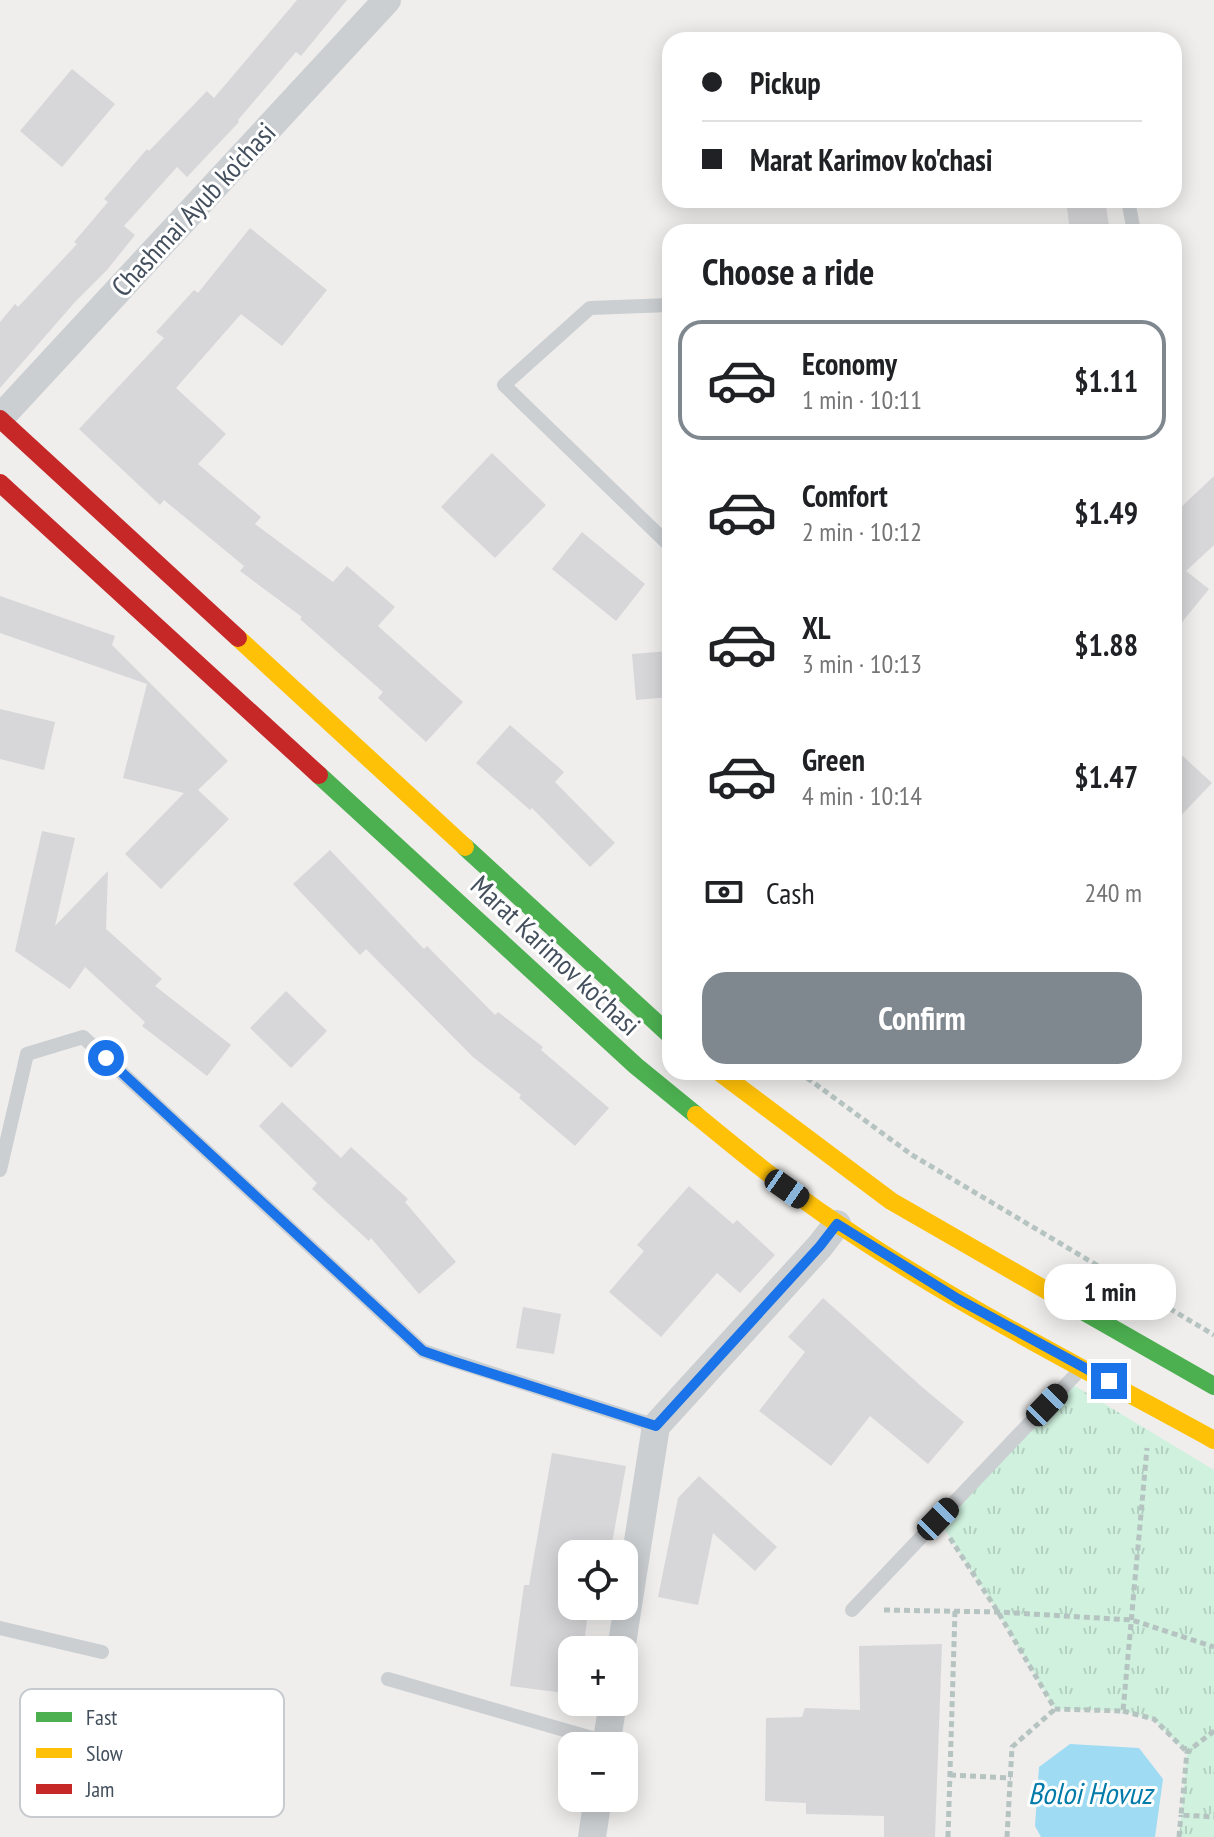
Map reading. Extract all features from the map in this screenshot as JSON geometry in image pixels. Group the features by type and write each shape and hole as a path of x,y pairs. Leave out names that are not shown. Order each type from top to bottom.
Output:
{"main road":[{"name":"Marat Karimov ko'chasi","path":"0,418 662,1023"},
{"name":"Marat Karimov ko'chasi","path":"0,483 636,1066 787,1189 958,1299 1214,1440"},
{"path":"730,1080 891,1201 1214,1386"}],"street":[{"name":"Chashmai Ayub ko'chasi","path":"0,418 387,0"},
{"path":"623,1636 656,1426 837,1224"},
{"path":"592,1837 596,1812"}],"lane":[{"path":"662,305 590,308 504,385 662,538"},
{"path":"0,1170 27,1054 83,1037 423,1351 656,1426"},
{"path":"852,1610 1083,1367"},
{"path":"0,1628 102,1652"},
{"path":"388,1679 566,1732"}],"path":[{"path":"810,1080 912,1155 1214,1335"},
{"path":"1123,1711 1147,1446"},
{"path":"938,1519 1055,1709"},
{"path":"852,1610 998,1612 1132,1620 1214,1647"},
{"path":"948,1837 955,1611"},
{"path":"1007,1837 1012,1747 1055,1709 1123,1711 1154,1719 1187,1752"},
{"path":"1179,1837 1187,1752 1214,1731"},
{"path":"950,1775 1011,1778"},
{"path":"1181,1815 1214,1817"}],"green space":[{"path":"1070,1383 1214,1470 1214,1837 1179,1837 1187,1752 1154,1720 1123,1711 1055,1709 938,1519"}],"water":[{"name":"Boloi Hovuz","path":"1070,1744 1139,1748 1163,1779 1155,1837 1041,1837 1035,1826 1039,1767"}],"building":[{"path":"297,0 347,0 301,56 296,52 239,122 187,177 177,167 124,226 135,235 0,388 0,322 77,244 74,242 108,202 104,199 147,149 149,151 207,91 214,98"},
{"path":"72,69 115,104 62,167 20,131"},
{"path":"1067,208 1106,208 1109,224 1069,224"},
{"path":"250,228 327,290 282,346 241,314 176,388 226,434 198,464 261,517 255,524 333,582 347,566 395,607 378,626 463,702 426,742 378,698 383,692 300,619 302,617 240,571 244,566 164,500 160,505 79,429 164,338 156,332 194,290 198,293"},
{"path":"492,453 546,505 495,558 441,507"},
{"path":"1214,476 1214,545 1186,571 1209,589 1182,622 1182,506"},
{"path":"582,532 645,584 616,621 552,569"},
{"path":"0,596 115,636 112,645 228,761 198,790 229,819 161,889 125,854 184,793 123,778 147,684 0,633"},
{"path":"662,652 662,698 636,700 632,654"},
{"path":"0,709 55,722 44,770 0,759"},
{"path":"510,725 564,772 555,782 615,843 590,867 532,808 530,810 476,763"},
{"path":"1182,755 1212,783 1182,815"},
{"path":"42,831 75,838 55,926 108,871 106,929 162,979 155,986 231,1045 207,1076 142,1026 145,1022 85,967 70,989 15,951"},
{"path":"330,850 424,949 427,946 495,1015 498,1012 543,1047 541,1050 609,1108 575,1146 519,1098 521,1095 473,1057 366,949 360,955 293,884"},
{"path":"286,991 327,1031 291,1068 250,1028"},
{"path":"282,1102 341,1158 351,1147 408,1199 405,1202 456,1262 419,1294 371,1238 369,1241 312,1189 317,1183 259,1126"},
{"path":"689,1186 733,1224 737,1220 775,1255 740,1293 717,1273 661,1337 609,1292 644,1251 637,1245"},
{"path":"823,1298 964,1422 928,1464 870,1416 831,1466 759,1411 805,1352 788,1337"},
{"path":"523,1307 561,1314 554,1354 516,1348"},
{"path":"552,1453 626,1466 613,1540 558,1540 558,1620 587,1620 585,1636 558,1636 558,1692 510,1686 524,1585 529,1585"},
{"path":"699,1476 777,1547 755,1571 713,1533 698,1605 658,1597 678,1498"},
{"path":"942,1644 935,1837 884,1837 884,1816 806,1814 806,1803 765,1801 766,1718 802,1717 805,1708 860,1710 859,1646"}],"traffic: fast":[{"path":"319,775 636,1066 696,1115"},
{"path":"465,847 662,1028"},
{"path":"1051,1293 1214,1386"}],"traffic: slow":[{"path":"238,638 465,847"},
{"path":"730,1080 891,1201 1051,1293"},
{"path":"696,1115 799,1197 927,1281 1214,1440"}],"traffic: jam":[{"path":"0,419 238,638"},
{"path":"0,483 319,775"}],"route":[{"path":"106,1058 423,1351 452,1361 656,1426 837,1224 958,1299 1109,1381"}]}
